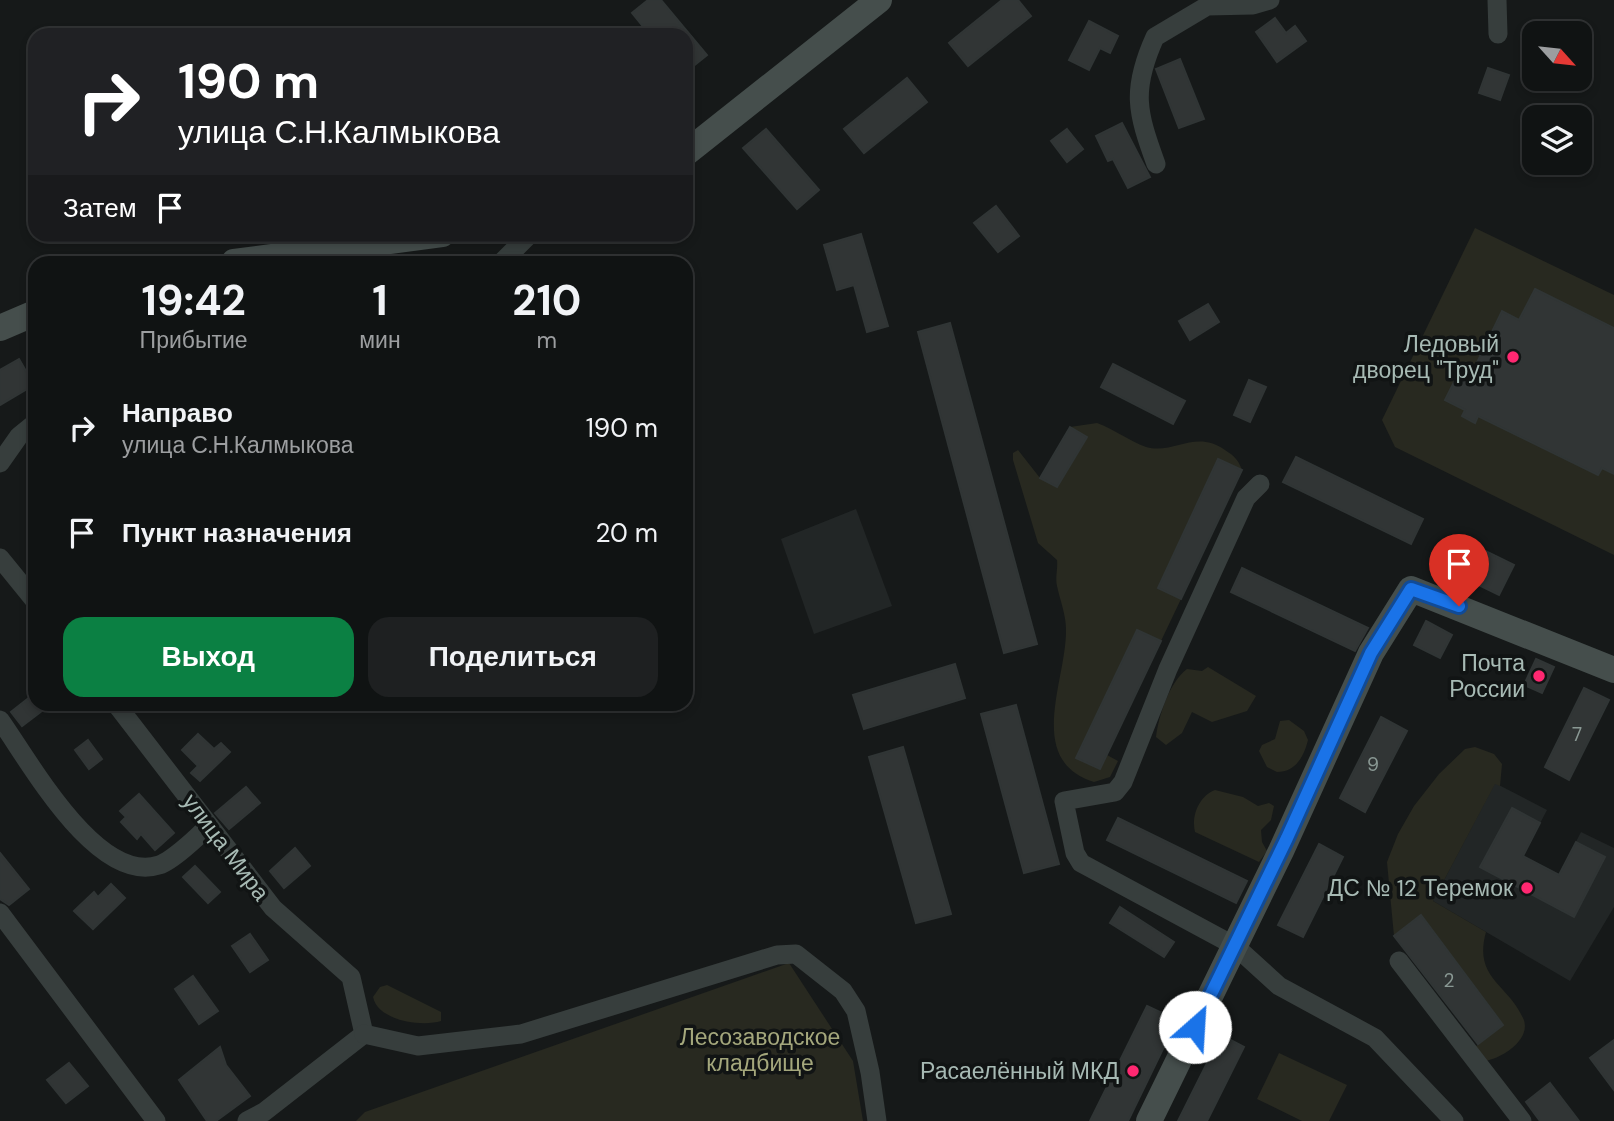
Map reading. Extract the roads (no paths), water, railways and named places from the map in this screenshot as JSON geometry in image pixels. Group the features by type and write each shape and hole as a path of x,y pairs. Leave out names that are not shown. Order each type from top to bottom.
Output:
{"street":[{"path":"693,147 879,0"},
{"path":"1156,164 1141,123 1137,94 1155,37 1207,6 1253,5 1270,0"},
{"path":"1497,0 1498,34"},
{"path":"279,256 383,242"},
{"path":"508,256 522,242"},
{"path":"0,328 28,316"},
{"path":"0,463 19,436 28,429"},
{"path":"1259,484 1246,498 1168,669 1123,782 1115,792 1064,801 1075,853 1081,863 1235,946 1279,985 1375,1038 1454,1121"},
{"path":"0,558 28,592"},
{"path":"1149,1121 1235,946 1371,653 1411,589 1614,670"},
{"name":"улица Мира","path":"121,711 273,908 351,978 363,1034"},
{"path":"0,720 83,837 107,856 134,865 159,866 209,825"},
{"path":"0,913 156,1121"},
{"path":"247,1121 264,1112 363,1034 418,1046 521,1034 778,955 796,954 843,991 856,1011 870,1072 877,1121"},
{"path":"1399,961 1522,1121"}],"place":[{"name":"Ледовый дворец \"Труд\"","path":"1513,357"},
{"name":"Почта России","path":"1539,676"},
{"name":"ДС № 12 Теремок","path":"1527,888"},
{"name":"Расаелённый МКД","path":"1133,1071"}],"park label":[{"name":"Лесозаводское кладбище","path":"760,1050"}]}
